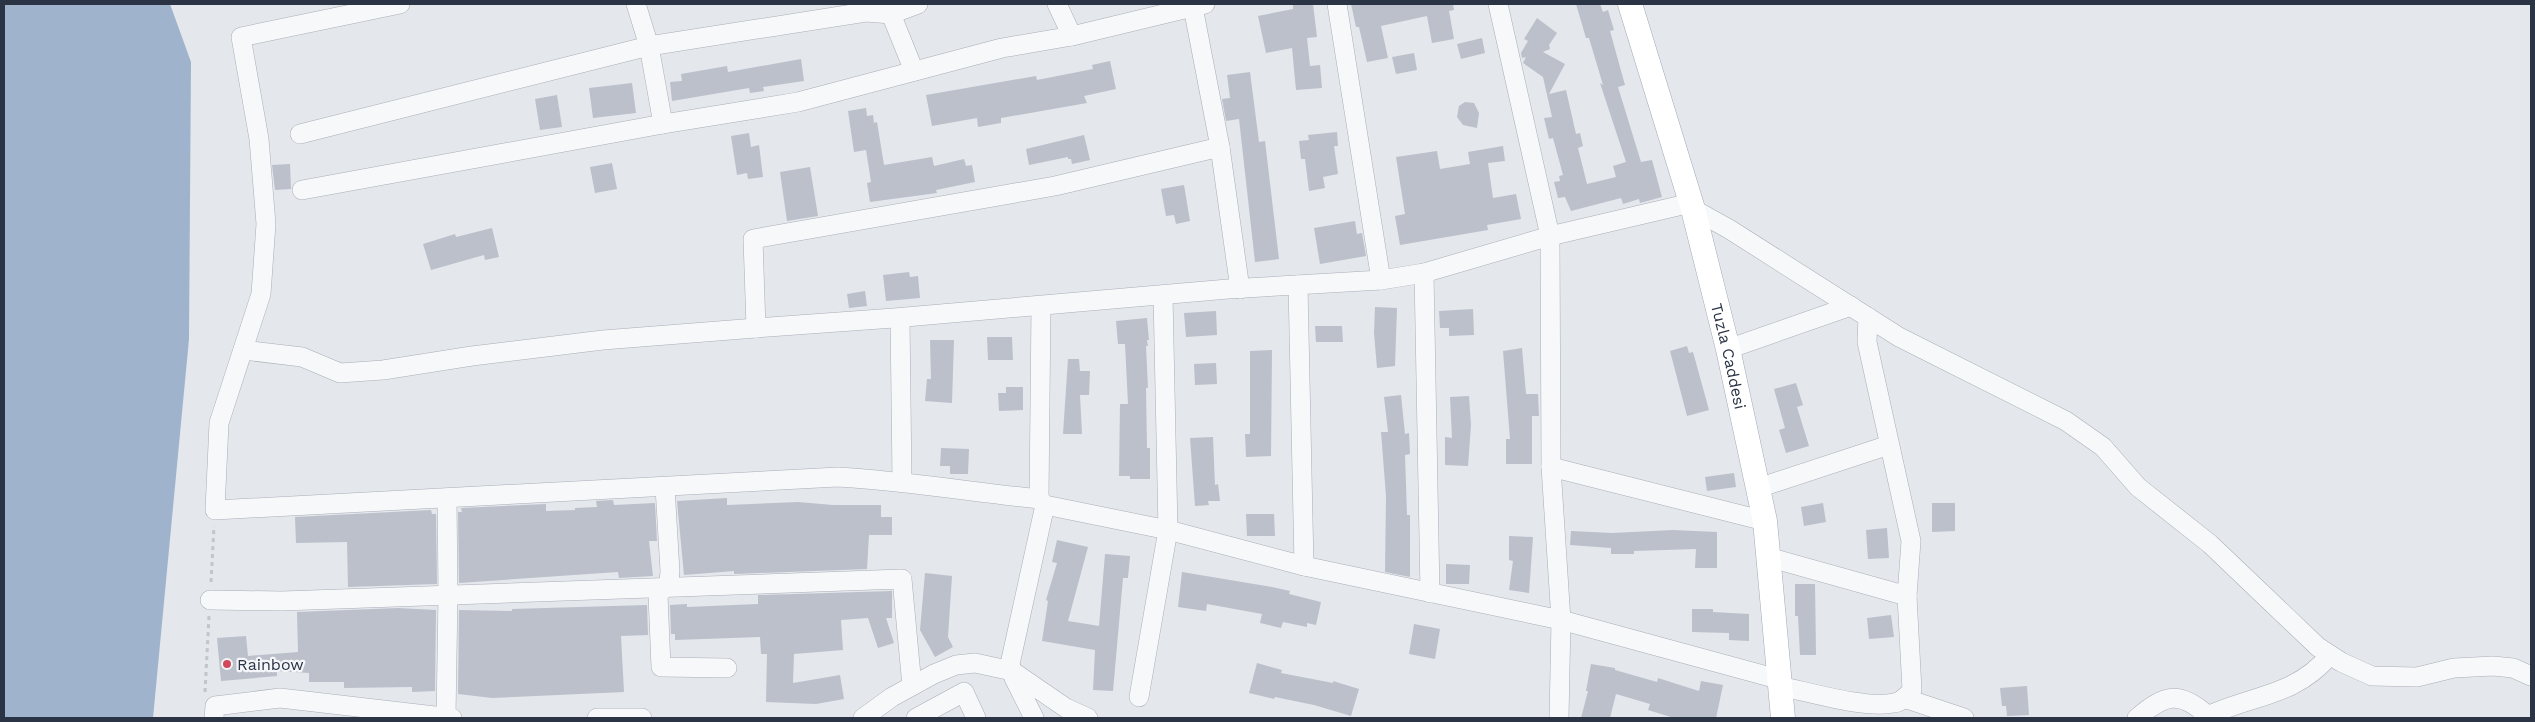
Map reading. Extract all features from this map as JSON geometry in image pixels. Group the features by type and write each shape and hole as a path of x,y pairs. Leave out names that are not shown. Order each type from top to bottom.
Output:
{"main road":[{"name":"Tuzla Caddesi","path":"1630,4 1692,206 1728,349 1766,521 1778,682 1783,718"}],"street":[{"path":"400,4 241,38 259,139 266,224 261,294 219,423 215,510 838,478 902,481 1042,502 1168,530 1304,566 1561,620 1778,682 1875,705 1895,703 1912,690 1913,673 1907,596 1911,541 1867,342 1868,317"},
{"path":"636,4 649,46 662,124"},
{"path":"300,134 649,46 865,8 891,14 918,4"},
{"path":"1057,4 1072,36"},
{"path":"1337,4 1381,280"},
{"path":"1498,4 1550,236 1551,467 1561,620 1559,718"},
{"path":"302,190 662,124 798,102 1002,48 1072,36 1199,5 1240,289"},
{"path":"891,14 914,70"},
{"path":"756,328 752,240 1055,186 1220,147"},
{"path":"243,350 302,358 340,373 383,370 472,356 603,340 900,318 1240,289 1381,280 1424,273 1550,236 1692,206 1899,337 2066,421 2104,448 2138,487 2210,544 2318,647 2330,655 2372,676 2417,677 2454,668 2493,666 2513,668 2531,676"},
{"path":"1424,273 1430,593"},
{"path":"1298,285 1304,566"},
{"path":"1139,697 1168,530 1163,295"},
{"path":"1034,718 1010,664 1042,502 1042,306"},
{"path":"1728,349 1851,306"},
{"path":"900,318 902,481"},
{"path":"1758,488 1889,445"},
{"path":"1551,467 1766,521"},
{"path":"665,487 670,571 669,582 658,595 660,667 727,668"},
{"path":"214,718 215,706 280,698 449,718 447,498"},
{"path":"1768,557 1907,596"},
{"path":"210,600 282,601 902,579 912,686"},
{"path":"2137,718 2161,702 2172,698 2194,703 2205,717 2223,708 2278,693 2305,677 2330,655"},
{"path":"864,718 892,697 912,686 956,665 975,663 1012,671 1066,708 1088,718"},
{"path":"916,718 964,692 976,718"},
{"path":"1904,698 1964,718"},
{"path":"597,718 642,718"}],"water":[{"path":"4,4 170,4 191,62 189,339 153,718 4,718"}],"building":[{"path":"1293,4 1313,4 1317,37 1307,38 1310,66 1320,65 1322,88 1296,90 1292,48 1266,53 1258,16 1293,9"},
{"path":"1351,4 1453,4 1454,10 1449,11 1454,39 1432,43 1427,16 1381,26 1388,58 1367,62 1359,27 1356,27"},
{"path":"1576,4 1600,4 1603,12 1608,10 1614,30 1610,31 1625,85 1618,87 1641,162 1652,160 1662,197 1640,203 1639,199 1623,204 1621,198 1571,211 1565,197 1558,198 1554,182 1560,181 1559,176 1563,175 1553,138 1549,139 1544,118 1552,117 1543,77 1523,63 1526,57 1522,58 1521,53 1528,41 1524,39 1537,18 1557,33 1549,45 1550,49 1543,52 1565,64 1549,94 1566,90 1576,134 1580,133 1583,146 1578,148 1587,184 1616,177 1613,166 1626,162 1600,83 1603,85 1589,38 1586,38"},
{"path":"1482,38 1485,53 1461,59 1457,44"},
{"path":"1414,53 1417,70 1396,74 1392,57"},
{"path":"801,59 804,81 763,87 764,91 750,93 749,88 672,101 670,82 682,81 681,74 727,66 728,72"},
{"path":"1110,61 1116,89 1084,96 1087,103 1001,118 1001,123 978,127 977,118 932,126 926,95 1036,76 1037,80 1093,69 1092,65"},
{"path":"1250,72 1259,142 1265,141 1279,259 1255,262 1239,119 1226,121 1222,99 1230,98 1227,75"},
{"path":"632,83 636,113 593,118 589,88"},
{"path":"557,95 562,127 540,130 535,99"},
{"path":"1465,102 1474,103 1479,113 1477,128 1463,125 1457,117 1459,106"},
{"path":"866,108 867,116 873,115 874,123 877,122 884,165 932,157 934,166 964,159 966,166 972,165 975,182 936,190 937,193 870,202 867,183 871,182 866,150 854,152 848,111"},
{"path":"1337,132 1338,146 1334,146 1338,174 1323,177 1325,188 1309,191 1305,159 1301,159 1299,141 1309,140 1308,135"},
{"path":"749,133 751,147 759,145 763,177 748,179 747,173 737,175 731,136"},
{"path":"1084,135 1090,160 1072,164 1071,159 1068,159 1068,157 1029,165 1026,149"},
{"path":"1503,146 1505,161 1488,163 1493,198 1516,194 1521,219 1487,225 1488,230 1400,245 1395,216 1405,214 1396,157 1437,151 1440,169 1470,164 1468,152"},
{"path":"612,163 617,189 595,193 590,167"},
{"path":"290,164 291,189 275,190 272,165"},
{"path":"810,167 818,216 787,221 780,172"},
{"path":"1184,185 1190,221 1176,224 1174,215 1166,216 1161,189"},
{"path":"1355,221 1357,234 1362,233 1366,256 1320,264 1314,228"},
{"path":"492,228 499,257 485,260 484,255 431,270 423,244 455,234 456,237"},
{"path":"909,272 910,277 918,276 920,298 886,301 883,275"},
{"path":"865,291 867,306 849,308 847,294"},
{"path":"1375,307 1397,308 1395,366 1377,368 1374,333"},
{"path":"1473,309 1474,335 1449,336 1449,328 1440,328 1439,311"},
{"path":"1216,311 1217,335 1186,337 1184,313"},
{"path":"1147,318 1149,340 1147,340 1148,346 1146,346 1148,388 1146,388 1147,448 1150,448 1150,479 1130,479 1130,476 1119,476 1120,404 1128,404 1125,344 1118,344 1116,321"},
{"path":"1315,326 1342,326 1343,342 1316,342"},
{"path":"987,337 1012,337 1013,360 988,360"},
{"path":"930,340 954,340 952,403 925,401 927,379 931,379"},
{"path":"1687,346 1689,353 1693,352 1709,410 1687,416 1670,351"},
{"path":"1522,348 1526,394 1538,394 1539,416 1532,416 1532,464 1506,464 1506,439 1510,439 1503,351"},
{"path":"1272,350 1271,456 1246,457 1245,434 1250,434 1250,351"},
{"path":"1068,359 1079,359 1080,371 1090,371 1089,395 1080,395 1082,434 1063,434"},
{"path":"1216,363 1217,384 1195,385 1194,364"},
{"path":"1796,383 1803,405 1797,407 1809,446 1786,453 1779,430 1785,428 1774,389"},
{"path":"1006,387 1023,387 1023,410 999,411 998,393 1006,393"},
{"path":"1401,395 1405,434 1409,433 1410,454 1405,455 1407,515 1410,515 1410,577 1385,572 1386,496 1381,432 1388,432 1384,397"},
{"path":"1469,396 1471,425 1468,466 1445,465 1445,437 1452,438 1450,397"},
{"path":"1213,437 1215,485 1218,484 1220,501 1208,501 1209,505 1195,506 1190,438"},
{"path":"941,448 969,449 968,474 950,474 950,466 940,466"},
{"path":"1734,473 1736,487 1707,491 1705,477"},
{"path":"727,498 727,505 798,502 833,505 881,505 881,517 892,517 892,535 869,535 867,569 734,574 734,571 684,575 677,501"},
{"path":"613,500 614,505 655,503 657,541 649,541 653,576 619,578 618,572 459,583 458,512 462,512 461,508 546,504 546,511 575,510 575,508 597,507 596,501"},
{"path":"1823,503 1826,522 1804,526 1801,507"},
{"path":"1932,503 1955,503 1955,531 1932,532"},
{"path":"431,510 432,514 436,514 437,584 348,587 347,542 296,543 295,517"},
{"path":"1246,514 1274,514 1275,536 1247,536"},
{"path":"1887,528 1889,558 1868,559 1866,530"},
{"path":"1673,530 1717,532 1717,568 1695,568 1696,549 1634,551 1634,554 1611,554 1611,548 1570,545 1571,531 1612,533"},
{"path":"1509,536 1533,537 1529,593 1509,590 1513,561 1509,560"},
{"path":"1057,540 1088,547 1068,621 1099,626 1105,554 1130,556 1128,578 1123,578 1113,691 1093,690 1095,650 1042,641 1048,601 1046,600 1057,563 1052,562"},
{"path":"1446,564 1470,565 1469,584 1446,584"},
{"path":"1182,572 1272,587 1290,591 1289,594 1321,602 1316,625 1307,623 1307,627 1283,622 1281,628 1260,623 1262,614 1207,604 1206,611 1178,607"},
{"path":"925,573 952,576 948,637 953,647 935,657 920,630"},
{"path":"1795,584 1815,584 1816,655 1800,655 1798,616 1795,616"},
{"path":"892,591 892,618 886,618 894,643 878,648 868,618 841,620 843,650 794,654 793,683 840,675 844,699 816,704 766,702 767,654 761,654 760,637 675,640 675,634 671,634 670,605 687,604 687,607 758,604 758,595"},
{"path":"647,605 648,635 621,636 624,692 492,698 458,694 459,610 512,611 512,609"},
{"path":"398,608 436,610 435,691 412,692 412,687 344,688 344,682 309,682 309,673 277,671 277,676 221,681 217,638 246,636 248,656 298,652 297,612"},
{"path":"1692,609 1713,609 1713,612 1749,614 1749,641 1729,640 1729,633 1692,632"},
{"path":"1891,615 1894,637 1869,639 1867,618"},
{"path":"1414,624 1440,629 1435,659 1409,654"},
{"path":"1257,663 1282,670 1281,673 1333,683 1333,681 1359,689 1351,716 1314,705 1249,693"},
{"path":"1591,664 1615,668 1615,670 1657,682 1658,678 1699,691 1701,681 1723,685 1716,718 1674,718 1648,710 1650,704 1616,694 1610,718 1581,718 1588,691 1586,691"},
{"path":"2027,686 2029,715 2007,716 2006,706 2002,706 2000,688"}],"place":[{"name":"Rainbow","path":"227,664"}]}
